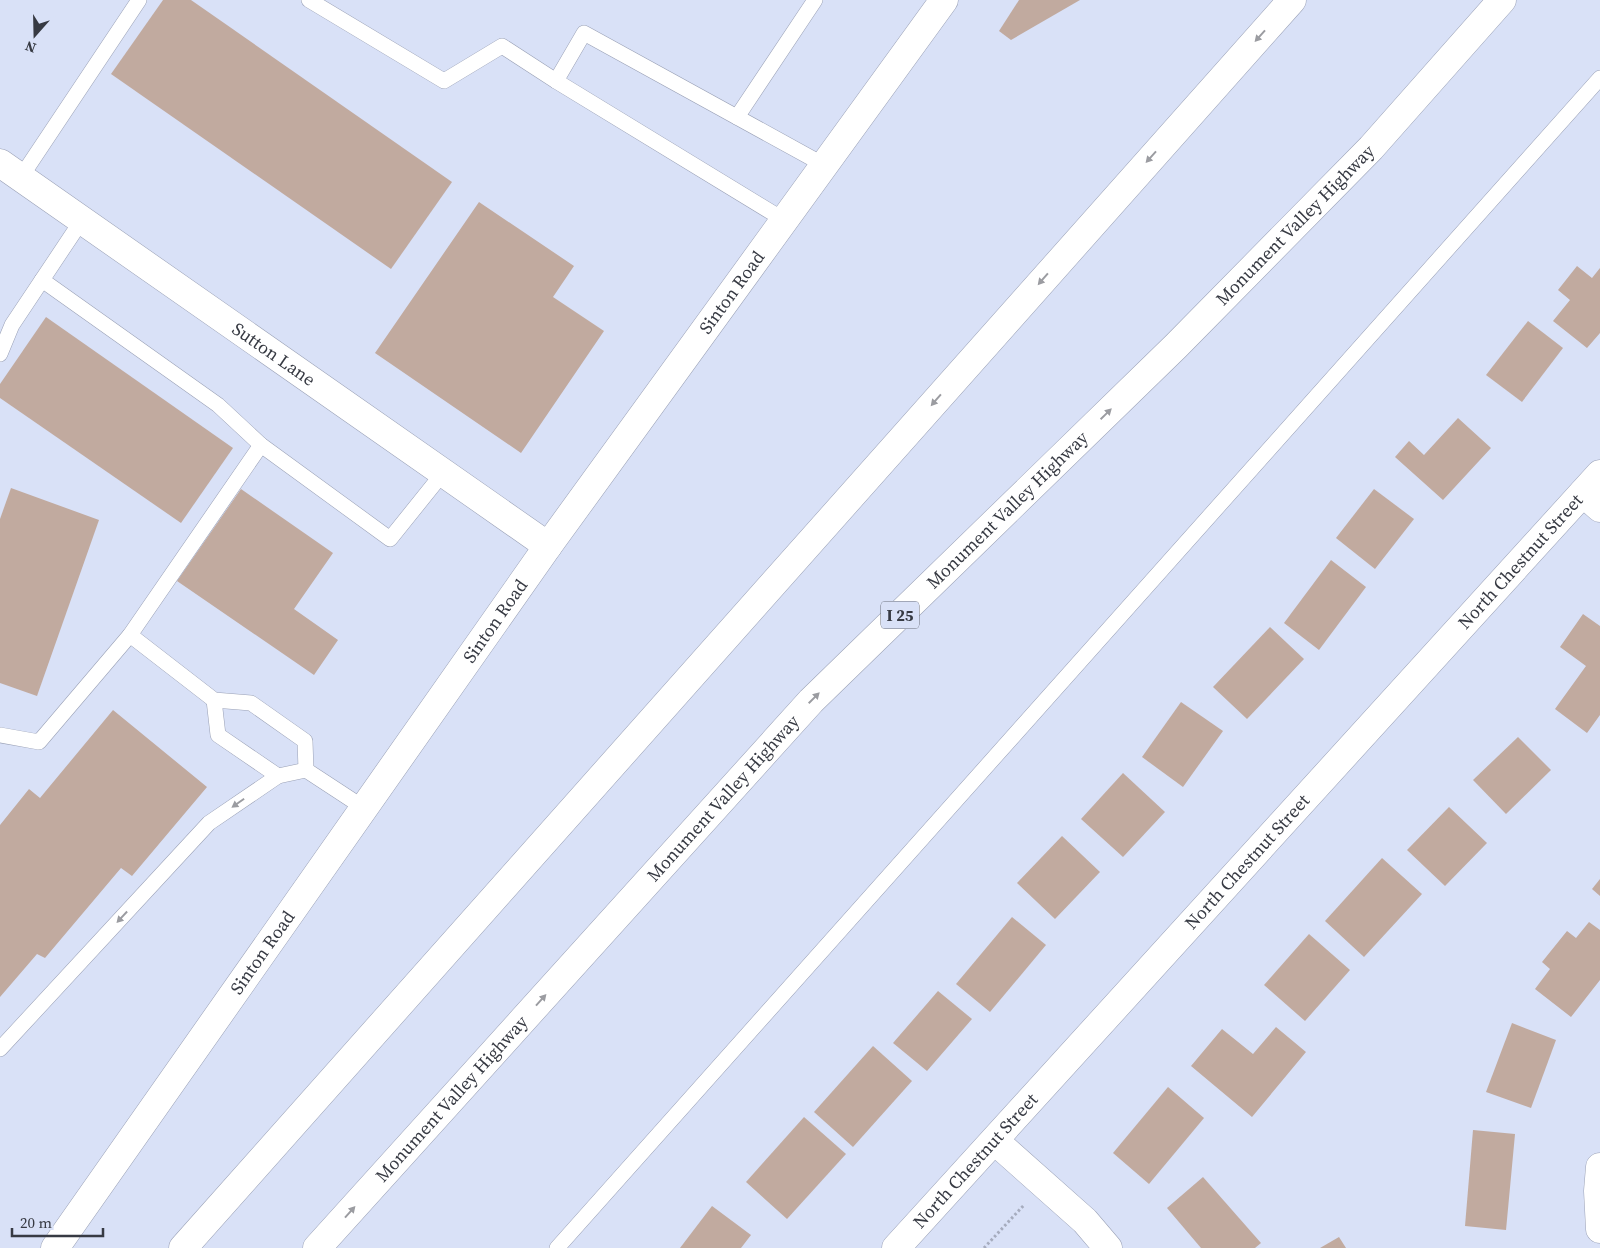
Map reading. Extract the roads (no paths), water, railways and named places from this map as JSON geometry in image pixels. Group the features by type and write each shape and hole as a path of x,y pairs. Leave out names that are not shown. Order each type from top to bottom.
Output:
{"main road":[{"name":"Sinton Road","path":"55,1248 548,546 944,0"},
{"path":"183,1248 1292,0"},
{"name":"Monument Valley Highway","path":"317,1248 811,702 1176,346 1371,148 1502,0"},
{"name":"Sutton Lane","path":"10,170 548,546"},
{"name":"North Chestnut Street","path":"896,1248 1594,492"},
{"path":"995,1141 1085,1221 1108,1248"},
{"path":"1600,1167 1598,1191 1600,1229"}],"lane":[{"path":"10,170 139,0"},
{"path":"309,0 444,81 502,46 784,220"},
{"path":"737,117 816,0"},
{"path":"556,81 584,33 824,165"},
{"path":"557,1248 1600,78"},
{"path":"0,354 12,325 82,220"},
{"path":"42,280 218,405 261,445 390,539 443,473"},
{"path":"0,735 38,742 130,636 261,445"},
{"path":"130,636 214,700 250,703 305,741 306,770"},
{"path":"214,700 218,735 278,776"},
{"path":"0,1049 209,823 278,776 306,770 364,808"}]}
